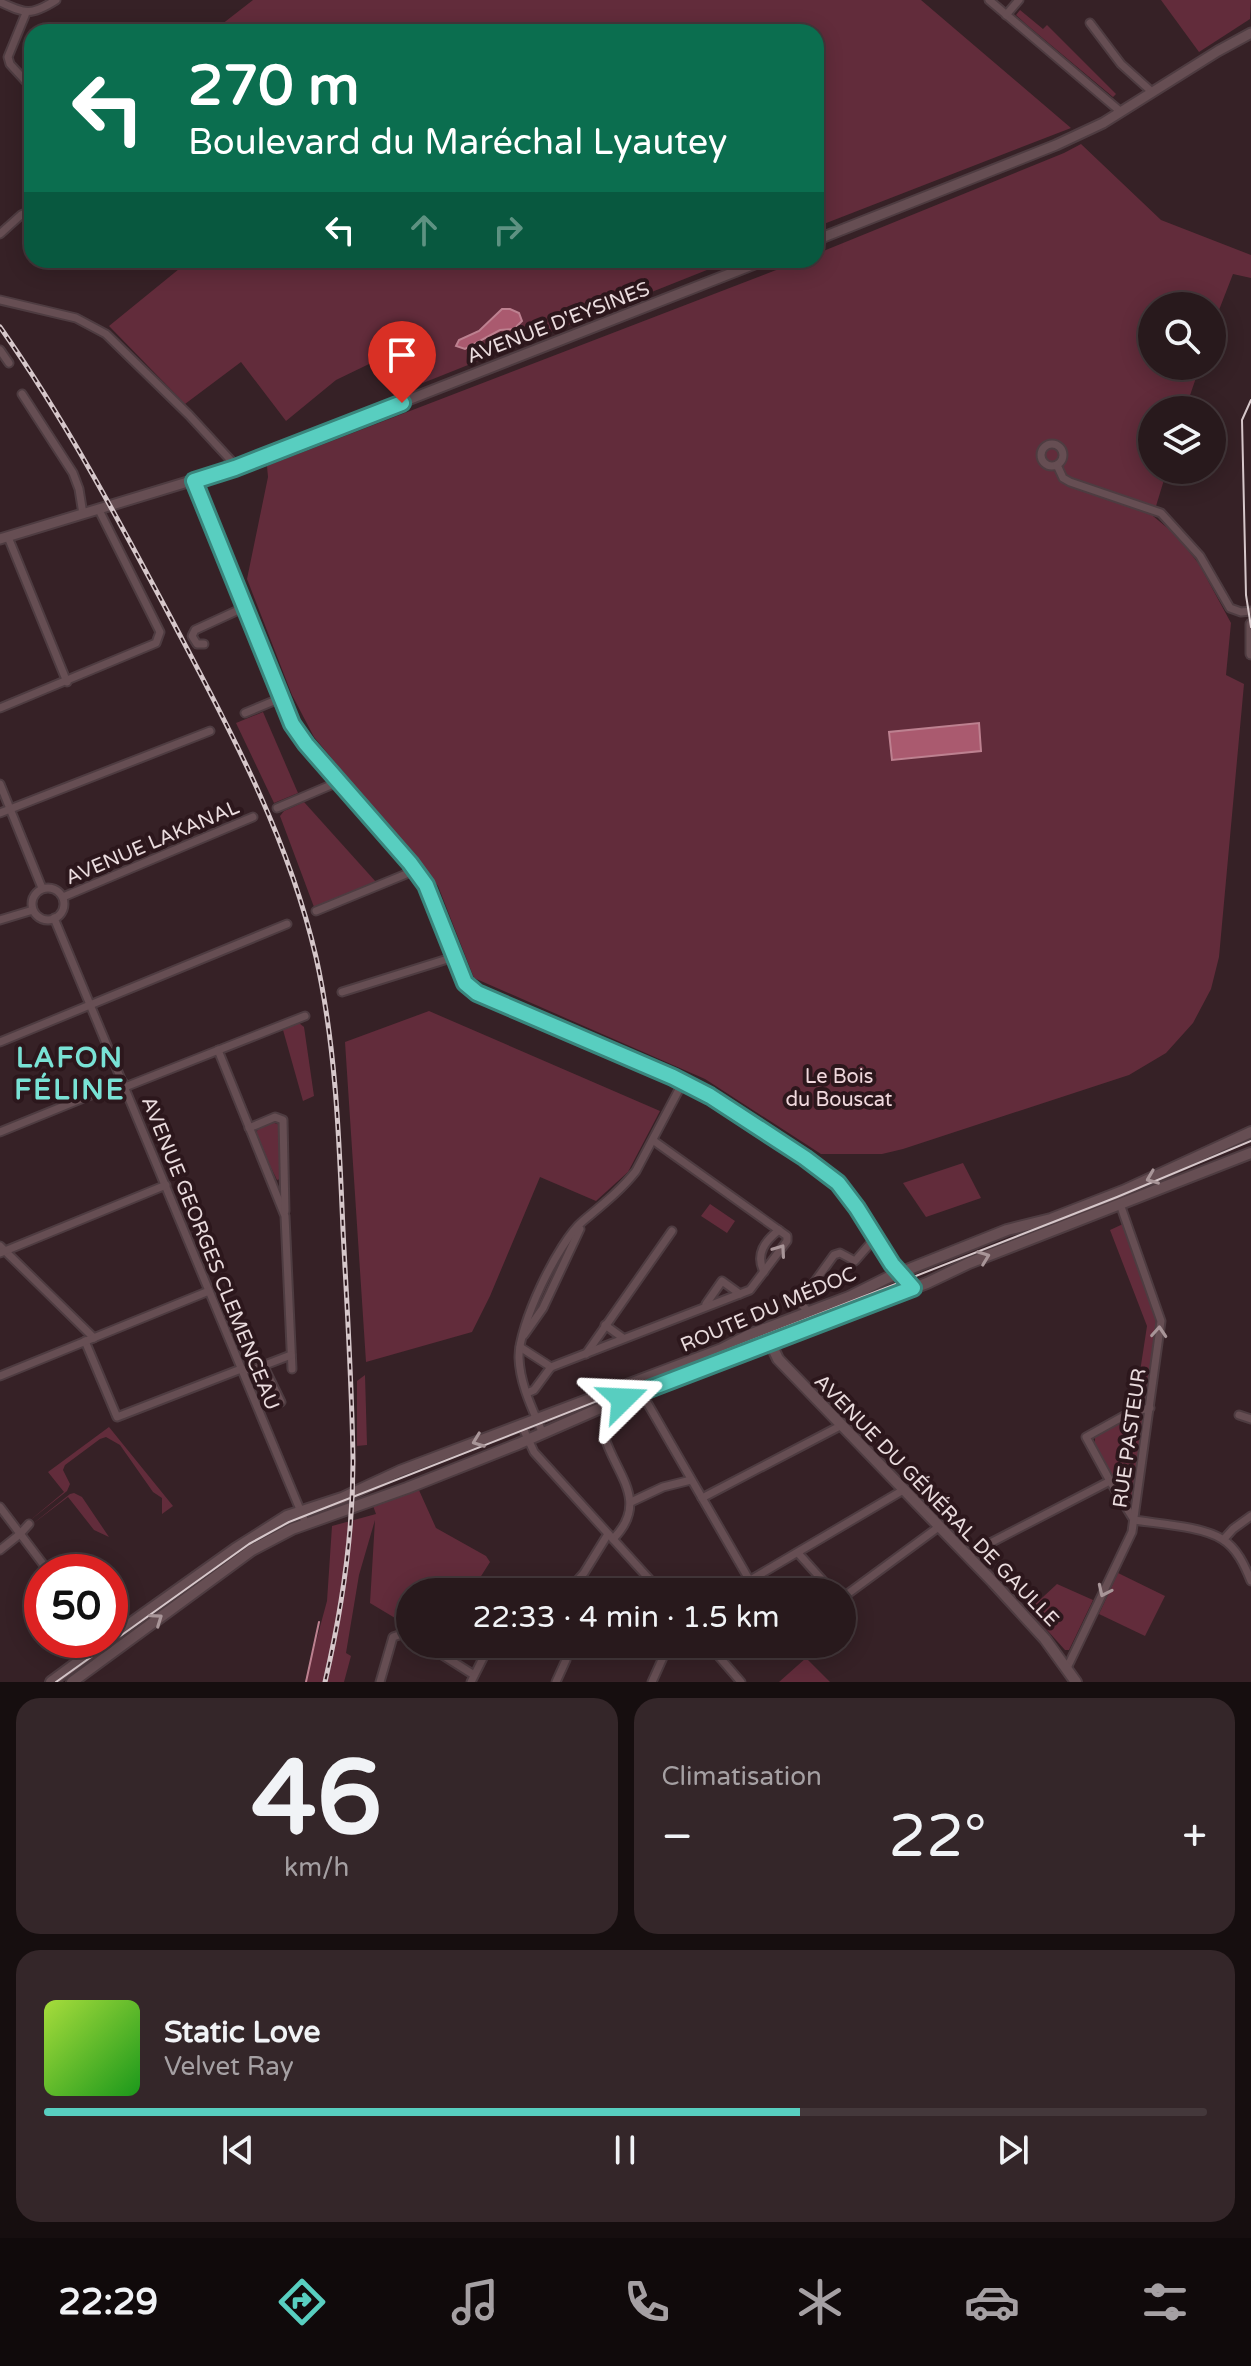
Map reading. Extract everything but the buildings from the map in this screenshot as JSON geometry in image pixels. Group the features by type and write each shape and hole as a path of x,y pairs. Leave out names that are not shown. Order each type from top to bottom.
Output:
{"main road":[{"name":"ROUTE DU MÉDOC","path":"128,1625 271,1525 300,1511 342,1498 400,1471 651,1377 1007,1230 1051,1219 1109,1196 1251,1132"},
{"name":"ROUTE DU MÉDOC","path":"72,1682 252,1550 306,1524 528,1440 605,1406 913,1288 1251,1153"},
{"name":"AVENUE DU GÉNÉRAL DE GAULLE","path":"764,1329 778,1359 1045,1639 1076,1682"},
{"name":"ROUTE DU MÉDOC","path":"51,1682 82,1658"}],"street":[{"path":"0,2 26,13 41,10 56,0"},
{"path":"989,0 1121,112"},
{"path":"1006,15 1019,0"},
{"path":"24,79 10,64 8,57 26,13"},
{"path":"1090,23 1121,64 1152,92"},
{"path":"824,237 1075,136 1121,112 1251,31"},
{"path":"0,234 24,214"},
{"name":"AVENUE D'EYSINES","path":"4,538 237,467 745,268"},
{"path":"0,300 76,318 106,334 237,467"},
{"path":"0,350 9,363"},
{"path":"22,394 73,473 83,514"},
{"path":"1057,465 1063,478 1070,482 1161,513 1188,540 1212,573 1232,610 1251,611"},
{"path":"194,481 298,734 416,870 426,885 465,983 477,993 710,1096 828,1173 857,1208 875,1238 913,1288"},
{"path":"0,708 156,643 159,638 160,632 99,510"},
{"path":"4,538 67,682"},
{"path":"204,644 197,644 192,636 195,630 245,607"},
{"path":"1251,624 1251,654"},
{"path":"245,713 281,698"},
{"path":"0,813 210,731"},
{"path":"277,808 338,782"},
{"path":"0,784 42,888"},
{"name":"AVENUE LAKANAL","path":"63,897 253,817"},
{"path":"316,911 416,870"},
{"path":"42,888 54,889 63,897 63,910 54,918 44,919 33,910 33,897 42,888"},
{"path":"0,920 33,910"},
{"name":"AVENUE GEORGES CLEMENCEAU","path":"54,918 306,1524"},
{"path":"0,1042 287,924"},
{"path":"342,992 454,957"},
{"path":"0,1132 305,1016"},
{"path":"218,1050 285,1216"},
{"path":"543,1434 521,1376 520,1347 523,1337 574,1231 627,1183 654,1141 683,1082"},
{"path":"249,1128 275,1117 283,1120 292,1369"},
{"path":"527,1393 534,1390 551,1367 750,1290 788,1238 654,1141"},
{"path":"166,1185 2,1250 89,1340 117,1417 241,1369 252,1370 291,1355"},
{"name":"RUE PASTEUR","path":"1067,1668 1132,1532 1161,1321 1120,1204"},
{"path":"764,1272 759,1258 763,1247 779,1230"},
{"path":"586,1354 672,1231"},
{"path":"809,1312 803,1306 803,1298 834,1255 840,1253 855,1261 875,1238"},
{"path":"706,1305 722,1281 740,1294"},
{"path":"0,1376 209,1291"},
{"path":"605,1325 623,1338"},
{"path":"520,1347 551,1367"},
{"path":"263,1365 281,1402"},
{"path":"641,1392 748,1578"},
{"path":"580,1578 610,1536 619,1533 631,1502 619,1465 605,1437 605,1406"},
{"path":"1150,1408 1131,1412 1086,1437 1110,1481 1134,1520 1203,1532 1224,1539 1244,1563 1251,1581"},
{"path":"1239,1415 1251,1419"},
{"path":"521,1424 534,1452 648,1578"},
{"path":"702,1498 842,1425"},
{"path":"631,1502 663,1487 685,1484 691,1480"},
{"path":"967,1555 1110,1481"},
{"path":"755,1578 905,1489"},
{"path":"0,1507 35,1554"},
{"path":"1224,1539 1251,1516"},
{"path":"0,1550 29,1524"},
{"path":"856,1588 940,1526"},
{"path":"798,1553 820,1578"},
{"path":"380,1682 393,1637 396,1636"},
{"path":"444,1658 472,1678 483,1658"},
{"path":"556,1682 566,1658"},
{"path":"652,1682 663,1658"},
{"path":"720,1658 741,1682"}],"green space":[{"path":"253,0 921,0 1071,128 824,224 824,24 222,24"},
{"path":"1161,0 1251,0 1250,19 1199,52"},
{"path":"1020,10 1043,29 1047,25 1116,94 1113,97 1027,25 1016,15"},
{"name":"Le Bois du Bouscat","path":"1081,144 1161,220 1251,255 1251,278 1233,274 1226,292 1138,292 1138,380 1195,380 1190,396 1138,396 1138,484 1163,484 1153,516 1176,535 1199,564 1231,623 1226,675 1244,684 1219,957 1211,989 1193,1023 1166,1053 1129,1075 882,1154 821,1154 705,1079 474,978 438,886 314,737 292,695 247,579 268,477 267,466 781,268 824,268 824,251"},
{"path":"712,268 423,383 398,350 336,380 286,421 241,362 185,404 109,326 179,269"},
{"path":"263,712 298,793 274,803 236,723"},
{"path":"304,802 376,882 314,907 280,816"},
{"path":"429,1011 660,1111 628,1172 596,1201 540,1177 472,1332 366,1362 345,1042"},
{"path":"299,1023 304,1027 314,1096 303,1101 283,1030"},
{"path":"272,1122 280,1125 281,1174 277,1180 255,1135 259,1127"},
{"path":"963,1163 981,1198 926,1217 903,1183"},
{"path":"710,1204 735,1221 727,1233 701,1216"},
{"path":"1123,1224 1156,1321 1146,1401 1135,1404 1147,1326 1110,1230"},
{"path":"365,1375 367,1445 357,1446 357,1381"},
{"path":"1135,1413 1145,1418 1135,1490 1132,1495 1126,1496 1120,1493 1095,1444 1095,1437"},
{"path":"109,1427 173,1506 162,1514 162,1498 153,1492 120,1445 106,1437 65,1465 63,1470 70,1484 67,1491 28,1522 64,1492 48,1472"},
{"path":"418,1488 436,1528 486,1556 490,1562 480,1578 396,1578 396,1619 370,1603 375,1520 359,1575 346,1653 351,1656 344,1682 305,1682 327,1601 332,1526 376,1514 372,1503"},
{"path":"70,1494 82,1497 109,1537 94,1530 68,1497 30,1526"},
{"path":"1118,1573 1165,1596 1145,1636 1099,1614"},
{"path":"1057,1584 1093,1600 1069,1650 1065,1650 1029,1610"},
{"path":"806,1658 830,1682 779,1682"}],"shaded area":[{"path":"502,309 519,313 522,321 514,329 500,330 465,349 456,346 459,340 479,331"},
{"path":"979,723 981,751 892,760 889,732"}],"waterway":[{"path":"306,1682 319,1622"}],"tram line":[{"path":"1251,400 1242,420 1246,595 1251,627"},
{"path":"56,1682 249,1544 289,1522 1117,1197 1251,1141"}],"railway":[{"path":"0,327 91,472 236,744 290,869 316,957 336,1093 353,1461 345,1572 325,1682"}],"district":[{"name":"LAFON FÉLINE","path":"70,1073"}],"route":[{"path":"402,403 194,481 292,724 338,782 416,870 426,885 465,983 477,993 673,1077 710,1096 828,1173 857,1208 892,1264 913,1288 623,1399"}]}
